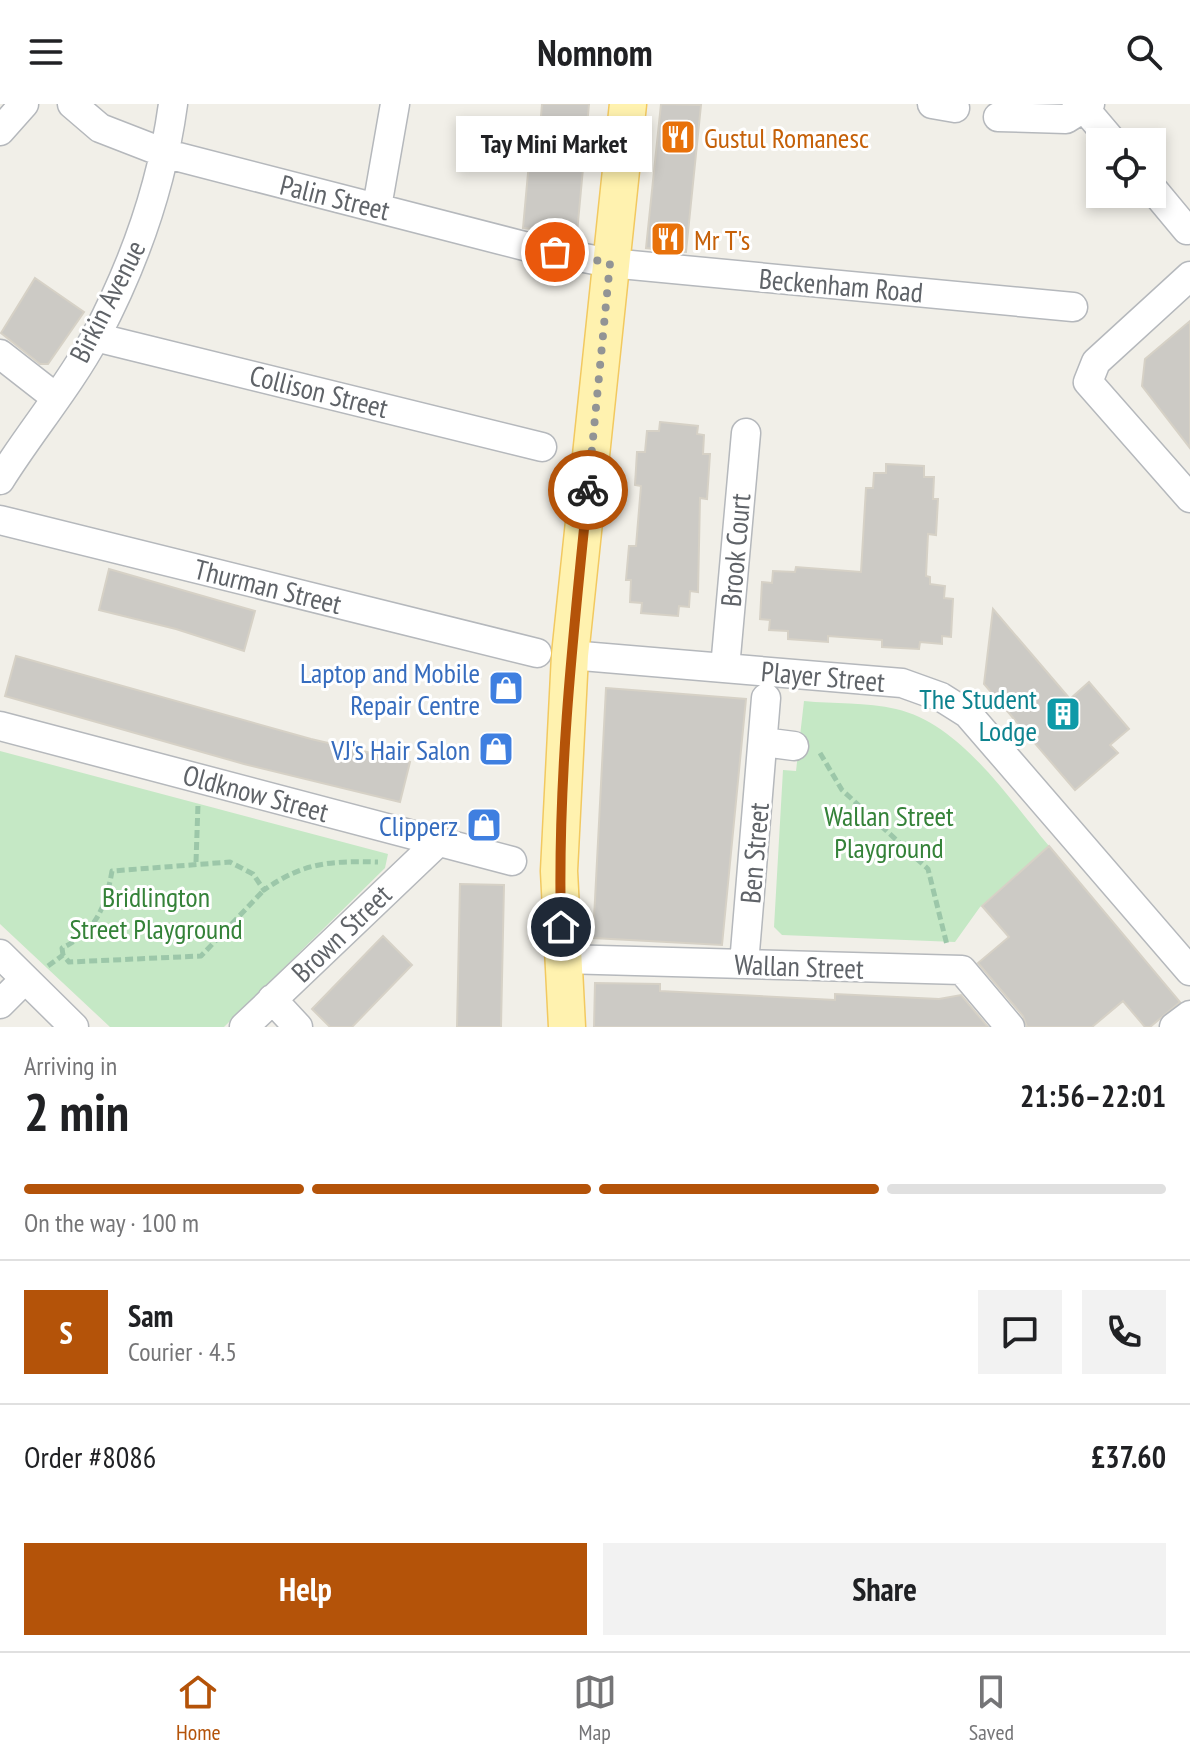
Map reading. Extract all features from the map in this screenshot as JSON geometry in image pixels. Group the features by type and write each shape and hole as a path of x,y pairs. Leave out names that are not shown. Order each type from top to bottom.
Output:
{"main road":[{"path":"567,1027 562,959 554,654 610,263 628,104"}],"street":[{"path":"0,131 24,104"},
{"name":"Palin Street","path":"72,104 100,128 167,154 528,247 610,263"},
{"name":"Birkin Avenue","path":"0,480 95,337 145,225 167,154 173,104"},
{"path":"377,207 395,104"},
{"path":"998,117 1066,119 1087,106 1103,128"},
{"path":"1166,199 1183,212"},
{"name":"Beckenham Road","path":"610,263 1073,307"},
{"path":"1190,276 1096,362 1088,382 1190,498"},
{"name":"Collison Street","path":"95,337 542,447"},
{"path":"0,354 55,397"},
{"name":"Brook Court","path":"725,668 746,433"},
{"name":"Thurman Street","path":"0,520 554,654"},
{"name":"Player Street","path":"554,654 902,683 953,703 968,714 1190,971"},
{"name":"Ben Street","path":"744,964 766,698"},
{"name":"Oldknow Street","path":"0,726 205,780 429,850 512,861"},
{"path":"763,742 806,747"},
{"name":"Brown Street","path":"244,1027 429,850"},
{"path":"0,954 74,1027"},
{"name":"Wallan Street","path":"562,959 950,970"},
{"path":"950,970 962,970 1010,1027"},
{"path":"0,1004 29,983"},
{"path":"272,999 298,1027"},
{"path":"1174,1027 1190,1015"}],"path":[{"path":"806,747 842,790 928,869 947,941 950,970"},
{"path":"196,862 198,804 205,780"},
{"path":"264,890 253,874 230,862 196,862 112,871 108,896 98,921 78,940 62,948 63,955 69,962 201,956 264,890 303,867 429,850"},
{"path":"29,983 63,955"}],"green space":[{"name":"Wallan Street Playground","path":"804,701 896,709 920,717 942,730 982,765 1049,846 980,907 955,942 782,935 774,927 783,770 796,771"},
{"name":"Bridlington Street Playground","path":"0,751 388,854 385,868 224,1027 110,1027 0,924"}],"building":[{"path":"542,104 589,104 577,233 523,228 531,140 539,141"},
{"path":"661,104 701,105 686,252 646,248"},
{"path":"35,278 84,312 48,364 40,364 1,333"},
{"path":"1190,321 1190,448 1142,386 1145,359"},
{"path":"660,422 698,426 697,434 704,435 703,454 710,454 707,499 700,498 698,592 690,591 689,607 679,606 678,616 641,613 642,603 630,602 631,580 626,580 629,546 636,546 641,486 635,485 637,452 645,452 647,431 659,431"},
{"path":"886,464 924,466 924,477 934,477 933,499 938,499 936,535 928,534 926,576 930,577 930,584 945,586 944,598 953,599 951,637 942,636 942,644 920,642 919,649 882,647 882,640 828,636 828,642 788,639 788,631 769,630 770,620 760,619 762,582 772,583 773,571 795,572 796,567 861,572 866,488 873,488 874,473 886,473"},
{"path":"109,569 255,611 244,651 176,629 99,610"},
{"name":"The Student Lodge","path":"993,609 1070,699 1089,682 1129,729 1110,745 1118,753 1075,790 984,684"},
{"path":"16,656 311,739 410,762 400,802 244,764 5,696"},
{"path":"606,688 746,699 722,945 593,938"},
{"path":"1049,846 1180,1002 1150,1027 1145,1027 1123,1001 1092,1027 1027,1027 1023,1016 978,963 1009,937 982,906"},
{"path":"460,884 504,885 501,1027 457,1027"},
{"path":"383,936 412,965 352,1027 330,1027 312,1009"},
{"path":"595,983 660,984 660,991 835,1000 835,994 939,999 961,995 988,1027 594,1027"}],"way so far":[{"path":"555,252 610,263 588,490"}],"place":[{"name":"Gustul Romanesc","path":"678,137"},
{"name":"Mr T's","path":"668,239"},
{"name":"Tay Mini Market","path":"555,252"},
{"name":"Laptop and Mobile Repair Centre","path":"506,688"},
{"name":"The Student Lodge","path":"1063,714"},
{"name":"VJ's Hair Salon","path":"496,749"},
{"name":"Clipperz","path":"484,825"}],"route":[{"path":"561,927 559,871 570,655 588,490"}]}
